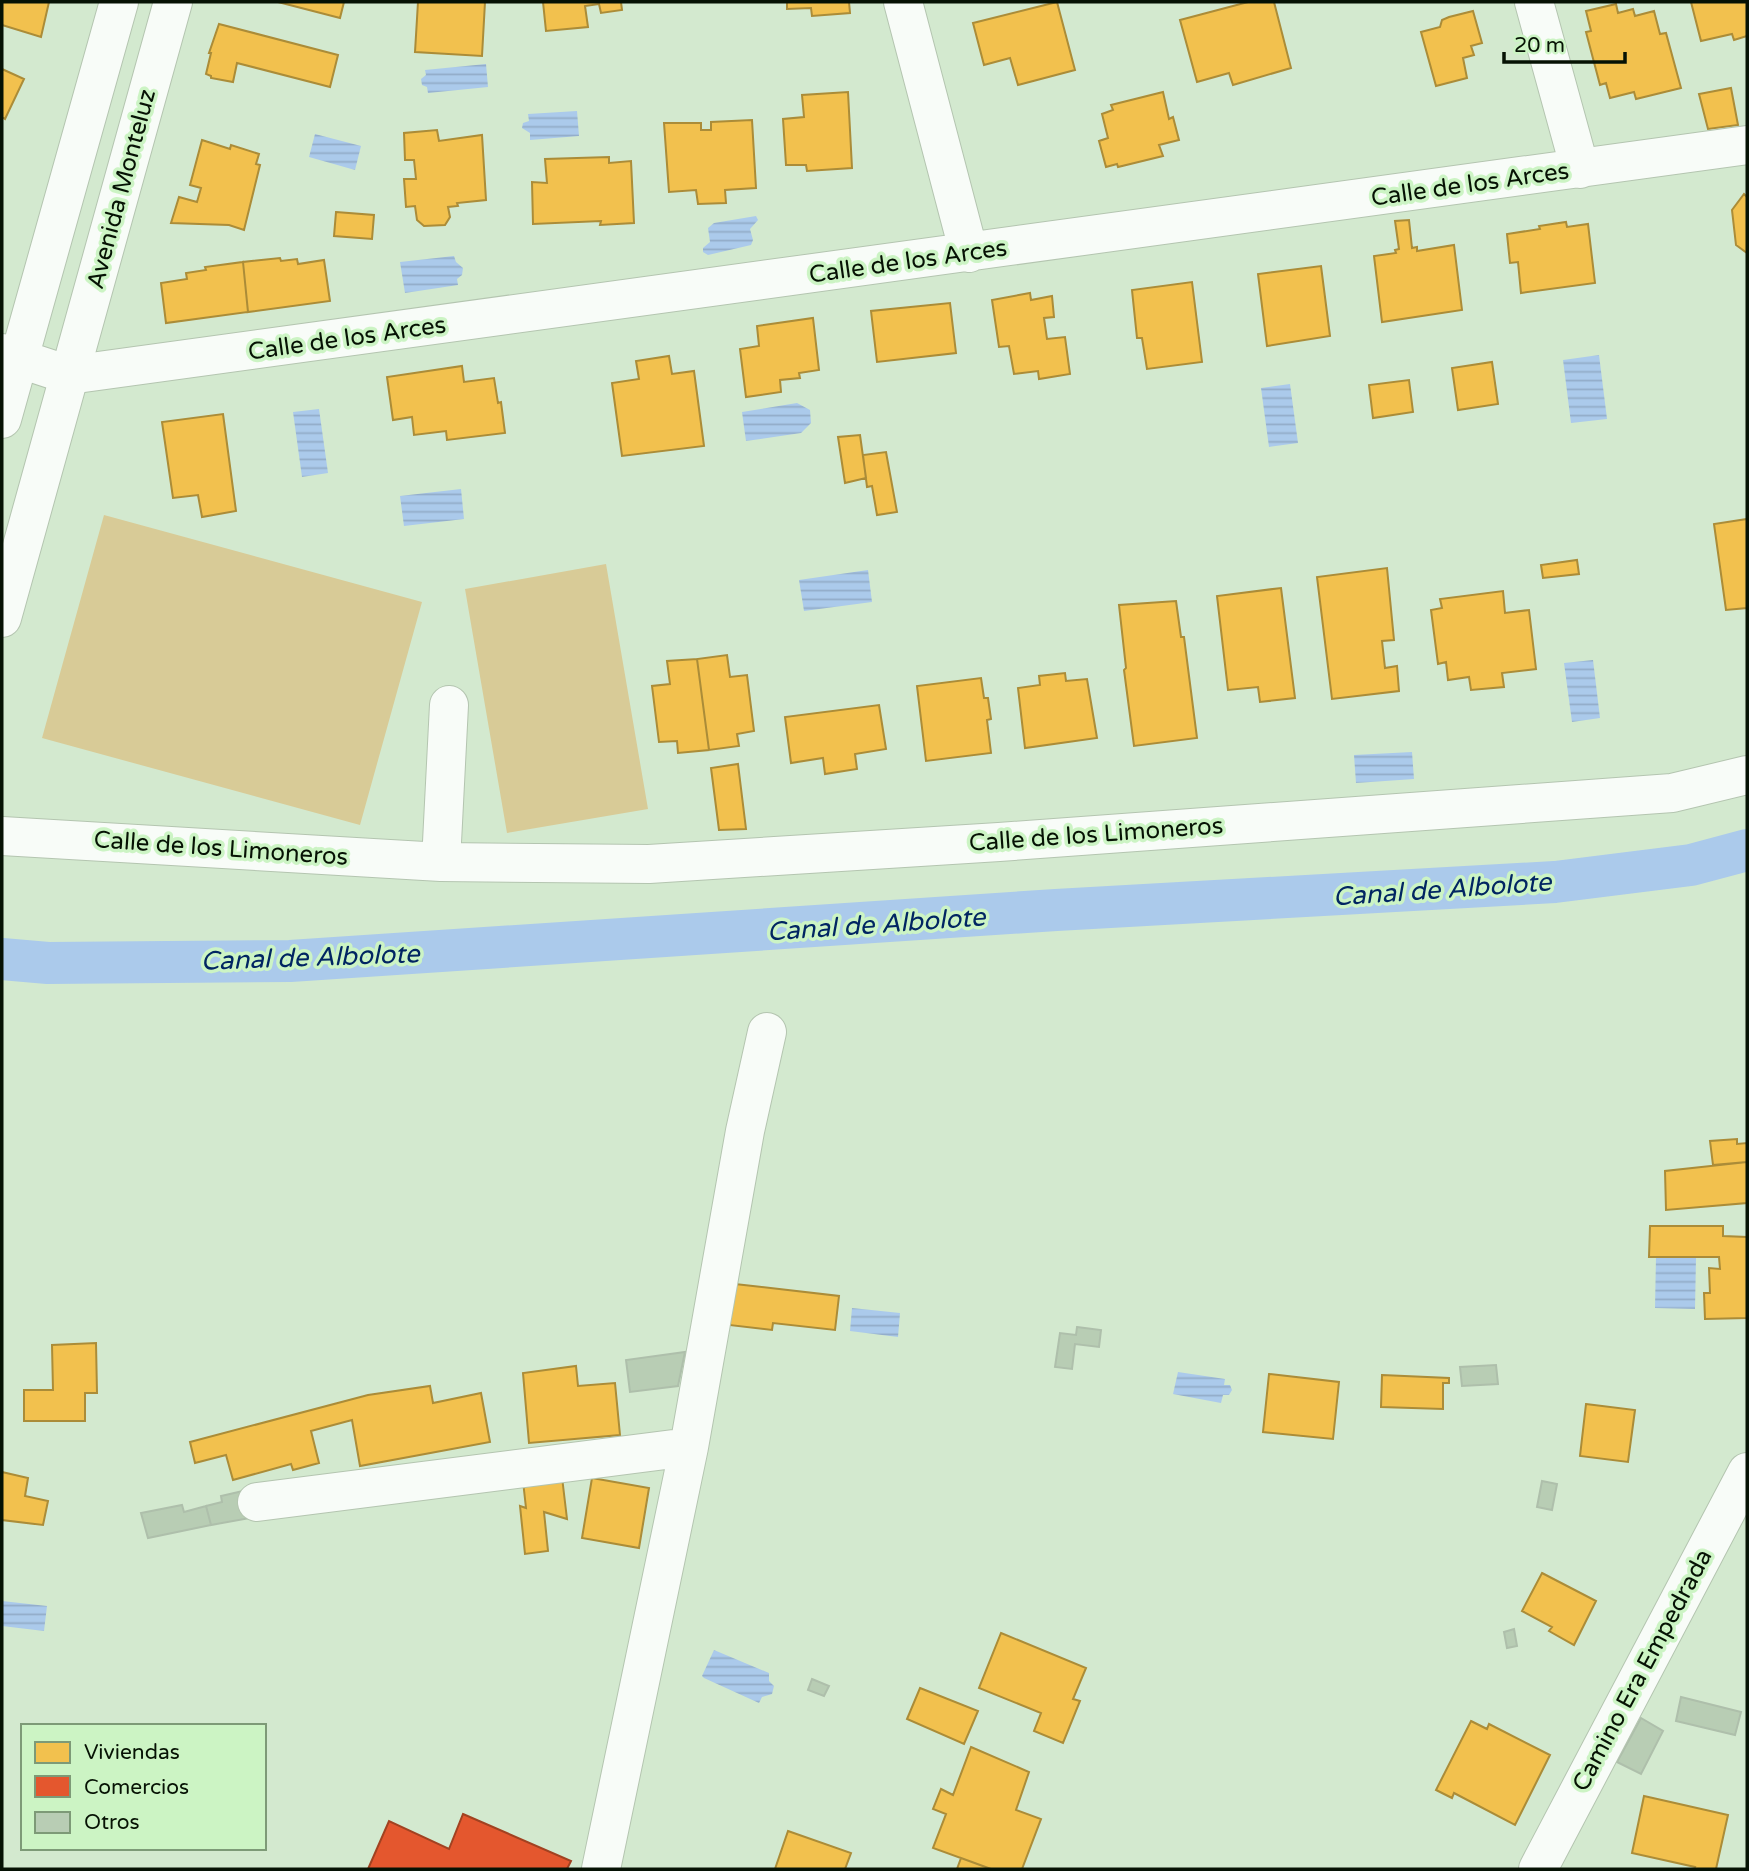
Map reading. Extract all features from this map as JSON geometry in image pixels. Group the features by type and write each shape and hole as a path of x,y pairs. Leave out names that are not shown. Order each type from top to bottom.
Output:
{"street":[{"path":"2,419 10,356 119,2"},
{"name":"Avenida Monteluz","path":"2,618 173,2"},
{"path":"903,2 969,253"},
{"path":"1534,2 1580,169"},
{"name":"Calle de los Arces","path":"69,375 1747,145"},
{"path":"10,356 69,375"},
{"path":"441,862 449,705"},
{"name":"Calle de los Limoneros","path":"2,836 441,862 649,864 999,842 1672,793 1747,775"},
{"path":"601,1869 689,1447 746,1132 767,1032"},
{"path":"257,1502 689,1447"},
{"name":"Camino Era Empedrada","path":"1538,1869 1747,1472"}],"shaded area":[{"path":"104,515 422,602 360,825 42,738"},
{"path":"606,564 648,809 507,833 465,589"}],"water":[{"path":"486,64 488,87 428,93 427,87 422,85 421,79 426,75 425,70"},
{"path":"577,111 579,136 530,140 530,133 522,128 523,123 529,121 528,114"},
{"path":"315,134 361,146 355,170 309,157"},
{"path":"756,216 758,220 750,229 753,240 751,245 708,255 703,252 703,248 710,242 708,228 714,223"},
{"path":"454,256 463,268 462,275 457,279 458,285 405,293 400,262"},
{"path":"1599,355 1607,419 1571,423 1563,360"},
{"path":"1290,384 1298,443 1269,447 1261,388"},
{"path":"797,403 810,410 811,423 801,433 746,441 742,412"},
{"path":"319,409 328,473 302,477 293,412"},
{"path":"461,489 464,519 404,526 400,496"},
{"path":"868,570 872,602 804,611 799,580"},
{"path":"1593,660 1600,718 1572,722 1564,663"},
{"path":"1412,752 1414,779 1356,783 1354,755"},
{"path":"1656,1257 1696,1258 1695,1309 1655,1308"},
{"path":"852,1308 900,1313 898,1337 850,1331"},
{"path":"1178,1372 1225,1379 1224,1385 1230,1385 1232,1390 1229,1395 1223,1395 1221,1403 1173,1394"},
{"path":"2,1601 47,1606 44,1631 2,1626"},
{"path":"714,1650 769,1673 769,1681 774,1686 772,1694 762,1697 759,1703 704,1678 702,1676"}],"building: Viviendas":[{"path":"2,2 49,2 41,37 2,25"},
{"path":"278,2 344,2 340,18"},
{"path":"418,2 485,2 482,56 415,52"},
{"path":"543,2 621,2 622,10 601,13 599,4 585,6 588,27 546,31"},
{"path":"787,2 849,2 850,13 812,16 811,8 787,9"},
{"path":"1057,2 1075,70 1018,85 1010,58 984,65 973,23"},
{"path":"1248,2 1274,2 1291,68 1233,85 1229,73 1197,82 1180,20"},
{"path":"1691,2 1747,2 1747,36 1734,40 1732,34 1701,41"},
{"path":"1616,4 1618,13 1633,9 1635,16 1654,11 1660,34 1666,33 1681,88 1636,99 1634,92 1610,98 1606,83 1600,85 1586,32 1591,31 1586,11"},
{"path":"1473,11 1482,43 1471,46 1474,55 1463,58 1467,78 1436,86 1421,32 1440,27 1442,20 1449,17"},
{"path":"219,24 338,55 330,87 237,63 233,82 211,78 206,74 209,53"},
{"path":"2,69 24,79 5,119 2,117"},
{"path":"1731,88 1738,125 1708,129 1699,94"},
{"path":"848,92 852,168 807,171 806,165 786,165 783,119 804,117 802,95"},
{"path":"1163,92 1169,119 1173,117 1179,140 1159,145 1163,156 1118,167 1117,164 1106,167 1099,141 1108,138 1102,114 1113,110 1111,105"},
{"path":"752,120 756,188 725,190 726,203 698,204 696,190 669,192 664,123 701,123 701,130 711,130 711,122"},
{"path":"437,130 439,141 482,135 486,200 457,203 458,206 448,207 450,217 445,225 424,226 417,220 415,206 406,207 404,179 416,179 414,160 405,160 404,133"},
{"path":"202,140 259,154 256,164 260,165 244,230 229,225 171,223 179,197 197,202 201,188 190,185"},
{"path":"609,157 609,163 631,161 634,223 600,225 601,221 533,224 532,182 547,183 545,159"},
{"path":"1744,194 1747,197 1747,253 1736,245 1732,210"},
{"path":"336,212 374,215 372,239 334,236"},
{"path":"1409,220 1412,248 1417,247 1417,251 1454,245 1462,310 1382,322 1374,256 1396,253 1395,250 1399,249 1395,221"},
{"path":"1566,222 1567,227 1588,224 1595,283 1521,293 1518,262 1510,263 1507,234"},
{"path":"280,258 281,261 297,259 298,264 324,260 330,301 248,312 243,262"},
{"path":"243,262 248,312 166,323 161,283 187,279 186,273 206,270 205,267"},
{"path":"1321,266 1330,336 1267,346 1258,274"},
{"path":"1192,282 1202,362 1147,369 1142,338 1137,338 1132,290"},
{"path":"1030,293 1031,300 1052,296 1054,317 1044,318 1047,339 1065,337 1070,374 1039,379 1038,371 1014,374 1009,346 999,347 992,300"},
{"path":"950,303 956,353 877,362 871,311"},
{"path":"813,318 819,370 799,373 800,378 780,380 781,392 746,397 740,349 759,346 757,326"},
{"path":"669,356 672,374 694,371 704,446 622,456 612,383 639,379 636,361"},
{"path":"1492,362 1498,404 1458,410 1452,368"},
{"path":"462,366 464,382 494,378 498,403 501,402 505,433 447,440 446,431 414,435 412,417 393,420 387,377"},
{"path":"1409,380 1413,412 1373,418 1369,385"},
{"path":"223,414 236,511 202,517 198,495 173,498 162,422"},
{"path":"860,435 866,478 845,483 838,437"},
{"path":"886,452 897,512 877,515 872,486 867,487 863,455"},
{"path":"1747,519 1747,608 1726,610 1714,524"},
{"path":"1577,560 1579,574 1543,578 1541,565"},
{"path":"1387,568 1394,640 1382,641 1385,668 1397,666 1399,691 1332,699 1317,577"},
{"path":"1281,588 1295,698 1260,702 1258,687 1228,690 1217,596"},
{"path":"1503,591 1505,613 1529,610 1536,669 1502,673 1504,687 1471,690 1469,677 1448,680 1446,662 1438,664 1431,610 1442,608 1440,599"},
{"path":"1176,601 1181,637 1184,637 1197,738 1134,746 1119,605"},
{"path":"727,655 730,677 747,675 754,731 737,734 739,746 709,750 697,659"},
{"path":"697,659 709,750 678,753 677,741 659,742 652,686 670,684 667,661"},
{"path":"1065,673 1066,681 1087,679 1097,738 1025,748 1018,688 1040,685 1039,676"},
{"path":"981,678 991,719 987,720 991,753 926,761 917,686"},
{"path":"879,705 886,749 855,754 857,769 825,774 823,758 791,763 785,717"},
{"path":"738,764 746,829 719,830 711,768"},
{"path":"1737,1139 1737,1144 1747,1143 1747,1162 1713,1165 1710,1141"},
{"path":"1747,1162 1747,1203 1666,1210 1665,1171"},
{"path":"1650,1226 1723,1226 1723,1236 1747,1237 1747,1318 1705,1319 1704,1293 1710,1293 1709,1268 1720,1269 1719,1257 1649,1257"},
{"path":"735,1284 839,1296 835,1330 773,1323 772,1330 729,1325"},
{"path":"96,1343 97,1393 85,1393 85,1421 24,1421 24,1390 53,1390 52,1345"},
{"path":"576,1366 578,1386 615,1383 620,1435 529,1443 523,1373"},
{"path":"1269,1374 1339,1382 1333,1439 1263,1432"},
{"path":"1382,1375 1449,1378 1449,1383 1443,1383 1443,1409 1381,1407"},
{"path":"430,1386 433,1403 481,1393 490,1442 360,1466 352,1420 311,1431 319,1463 293,1470 291,1464 233,1480 226,1455 195,1463 190,1442 368,1395"},
{"path":"1586,1404 1635,1410 1628,1462 1580,1456"},
{"path":"2,1472 28,1478 25,1496 48,1501 43,1525 2,1520"},
{"path":"562,1477 567,1519 544,1512 548,1551 525,1554 520,1506 526,1508 523,1481"},
{"path":"592,1478 649,1488 639,1548 582,1538"},
{"path":"1542,1573 1596,1601 1574,1645 1549,1631 1552,1627 1522,1611"},
{"path":"1001,1633 1086,1668 1073,1699 1080,1701 1063,1743 1034,1731 1041,1713 979,1688"},
{"path":"920,1688 978,1711 964,1744 907,1719"},
{"path":"1471,1721 1487,1729 1489,1724 1550,1755 1515,1825 1454,1793 1452,1798 1436,1790"},
{"path":"971,1747 1029,1772 1016,1810 1041,1819 1022,1869 991,1869 933,1848 946,1814 933,1809 941,1789 953,1795"},
{"path":"1644,1796 1728,1815 1716,1869 1694,1869 1695,1867 1632,1853"},
{"path":"788,1831 851,1853 845,1869 775,1869"},
{"path":"961,1858 991,1869 957,1869"}],"building: Comercios":[{"path":"463,1814 571,1861 567,1869 368,1869 389,1821 449,1849"}],"building: Otros":[{"path":"1077,1327 1101,1330 1099,1347 1075,1344 1072,1369 1055,1367 1060,1333 1076,1335"},
{"path":"685,1352 678,1386 630,1392 626,1360"},
{"path":"1496,1365 1498,1384 1462,1386 1460,1367"},
{"path":"1542,1481 1557,1484 1552,1510 1537,1507"},
{"path":"243,1491 250,1518 211,1525 206,1506 222,1502 221,1496"},
{"path":"182,1505 184,1512 206,1506 211,1525 148,1538 141,1513"},
{"path":"1514,1629 1517,1646 1507,1648 1504,1632"},
{"path":"812,1679 829,1686 824,1696 808,1690"},
{"path":"1681,1697 1741,1712 1735,1735 1676,1721"},
{"path":"1641,1718 1663,1731 1641,1774 1617,1762"}],"waterway":[{"name":"Canal de Albolote","path":"2,959 48,963 290,961 1056,910 1555,882 1691,865 1747,850"}]}
